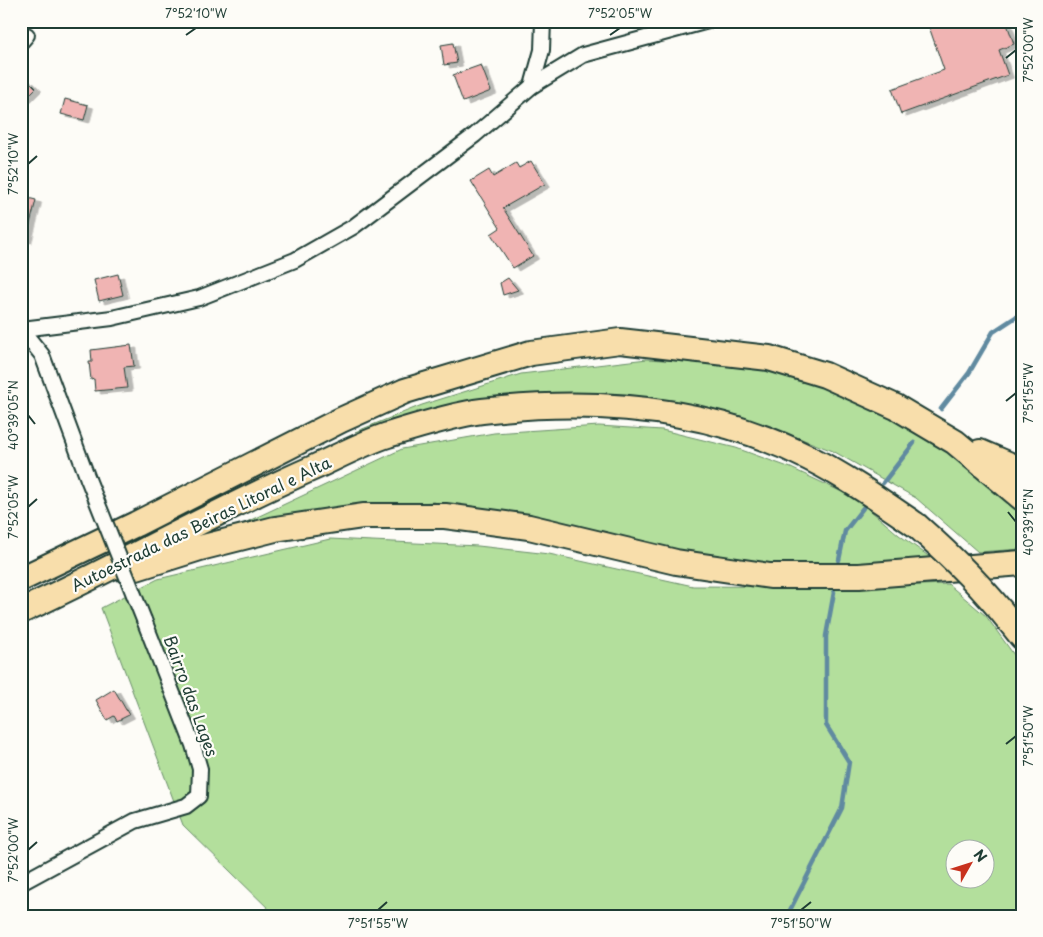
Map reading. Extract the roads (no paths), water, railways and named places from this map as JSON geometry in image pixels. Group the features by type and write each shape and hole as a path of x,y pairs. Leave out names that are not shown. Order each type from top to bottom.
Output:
{"highway":[{"name":"Autoestrada das Beiras Litoral e Alta","path":"21,579 136,524 341,420 405,391 531,353 620,341 769,358 825,376 896,407 955,442 1022,498"},
{"name":"Autoestrada das Beiras Litoral e Alta","path":"21,611 84,582 265,489 386,435 480,411 578,406 636,408 698,418 754,435 808,457 864,489 916,525 953,558 994,601 1016,630"},
{"path":"955,442 1022,470"},
{"path":"84,582 200,548 275,529 363,516 445,516 529,527 676,562 770,576 859,576 1022,563"}],"street":[{"path":"532,86 542,50 543,21"},
{"path":"22,329 112,318 199,298 296,260 353,227 475,135 532,86 583,55 708,21"},
{"name":"Bairro das Lages","path":"21,883 135,821 186,806 199,796 200,769 193,744 88,479 42,355 22,329"}],"waterway":[{"path":"941,409 969,373 993,332 1022,313"},
{"path":"883,483 914,443"},
{"path":"839,560 845,531 863,508"},
{"path":"787,916 842,808 849,762 826,725 826,636 834,592"}]}
